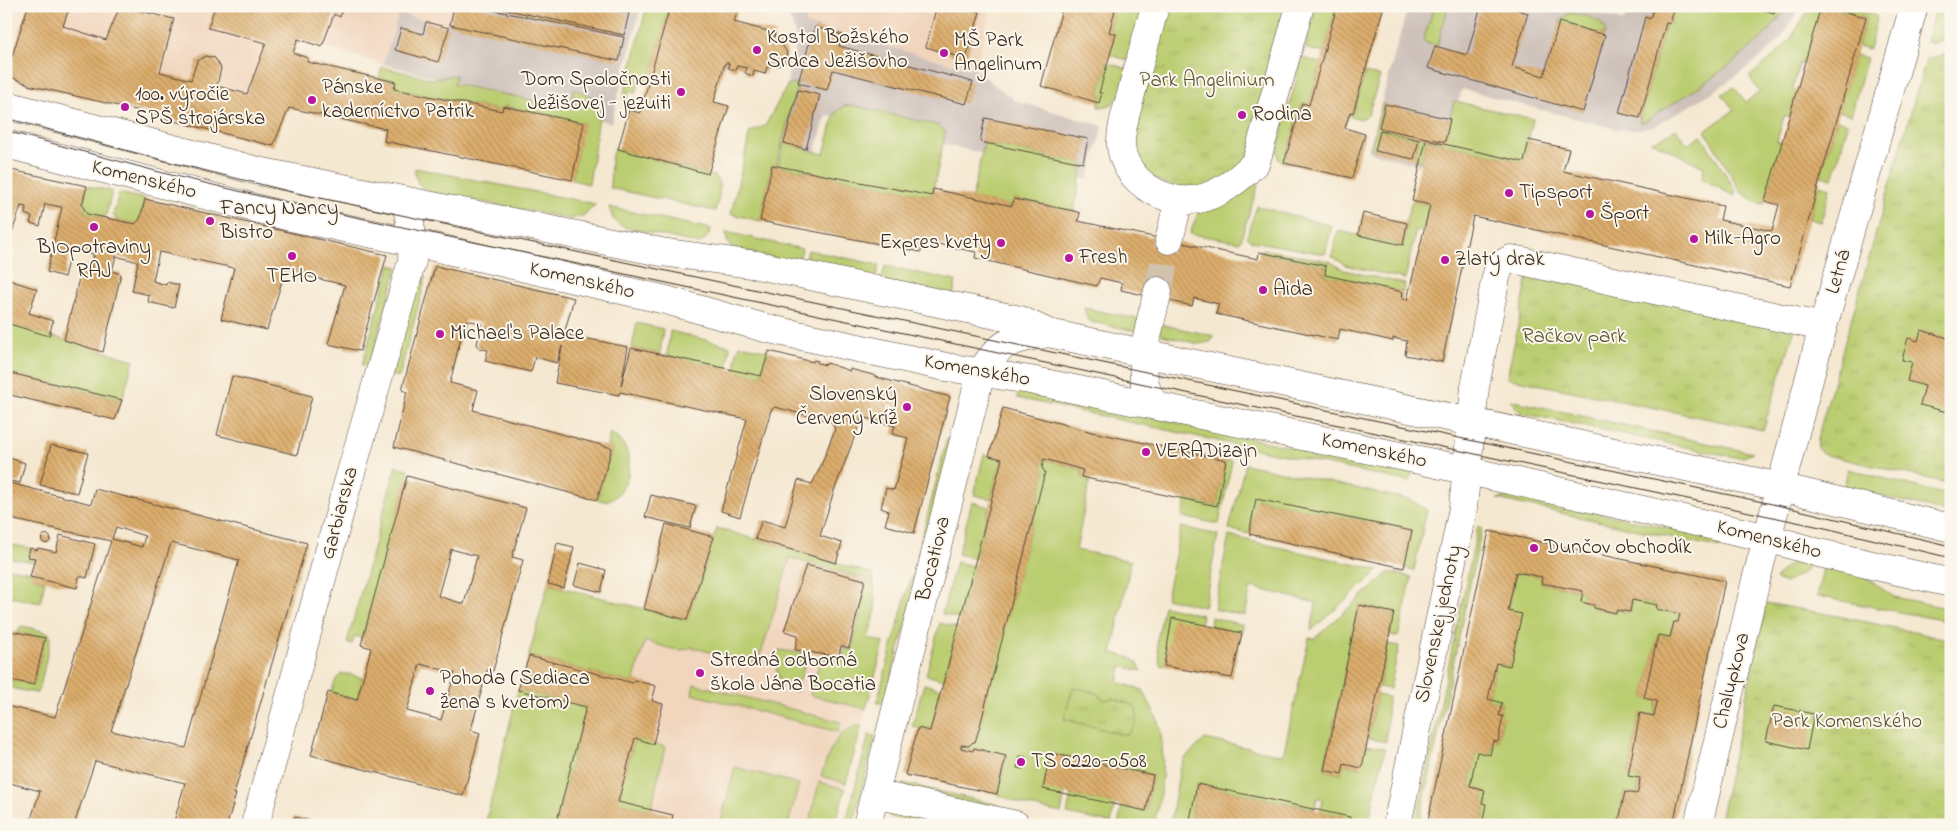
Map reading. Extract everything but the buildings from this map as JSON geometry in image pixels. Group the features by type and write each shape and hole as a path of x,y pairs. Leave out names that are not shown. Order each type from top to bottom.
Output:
{"street":[{"path":"1155,6 1122,131 1121,145 1128,166 1142,185 1153,192 1179,200 1199,199 1219,191 1240,179 1256,162 1300,6"},
{"name":"Letná","path":"1768,538 1823,326 1914,6"},
{"name":"Komenského","path":"6,105 258,171 661,252 773,268 1020,320 1048,333 1781,487 1951,528"},
{"name":"Komenského","path":"6,144 277,214 412,242 666,300 765,328 946,367 1030,380 1468,471 1768,538 1819,553 1951,583"},
{"name":"Garbiarska","path":"255,825 345,493 412,261 410,216 404,200"},
{"path":"1169,240 1179,200"},
{"path":"1470,422 1498,271 1500,265 1511,259 1823,326"},
{"path":"1155,406 1145,384 1144,371 1158,291"},
{"name":"Bocatiova","path":"867,825 981,372 995,352 1006,342 1048,333"},
{"name":"Slovenskej jednoty","path":"1397,825 1463,508 1468,471 1467,452 1470,422"},
{"name":"Chalupkova","path":"1698,825 1768,538"},
{"path":"875,794 1016,825"}],"shaded area":[{"path":"28,6 454,6 451,19 443,26 399,13 383,64 298,39 260,143 162,118 162,116 28,85 28,83 8,77 6,75"},
{"path":"454,6 641,6 611,123 383,64 399,13 443,26 451,19"},
{"path":"783,6 809,6 805,24 975,70 1016,101 1103,126 1088,180 826,115 814,158 771,147 795,49 796,37"},
{"name":"MŠ Park Angelinum","path":"809,6 991,6 975,70 804,24"},
{"path":"1408,6 1571,6 1624,21 1629,6 1800,6 1782,37 1764,55 1715,91 1653,127 1631,130 1616,129 1462,89 1447,145 1426,140 1420,166 1368,151"},
{"name":"Stredná odborná škola Jána Bocatia","path":"717,528 873,574 876,610 868,638 884,643 835,825 485,825 518,690 548,584 687,620"}],"green space":[{"path":"647,6 670,6 649,82 640,80 636,93 629,91 627,100 623,99"},
{"path":"1116,6 1129,6 1145,11 1131,61 1110,55 1109,32"},
{"name":"Park Angelinium","path":"1155,6 1300,6 1256,162 1199,199 1128,166"},
{"path":"1316,6 1337,6 1324,53 1305,48"},
{"path":"1434,6 1448,6 1437,46 1423,42"},
{"path":"1675,6 1749,6 1774,13 1776,6 1786,6 1763,36 1729,66 1645,122 1639,122 1666,23 1670,24"},
{"path":"1811,6 1821,6 1805,64 1800,63 1792,89 1797,91 1789,117 1784,116 1777,141 1782,143 1764,204 1755,202 1741,192 1705,131 1734,110 1722,94 1734,87 1746,102 1760,92 1749,77 1789,41"},
{"path":"1825,6 1850,6 1876,16 1877,20 1869,49 1858,46 1866,17"},
{"path":"1936,6 1951,6 1951,16 1943,39 1933,44 1926,41"},
{"path":"1573,13 1599,22 1604,29 1605,35 1559,22 1568,14"},
{"path":"1951,53 1951,484 1822,454 1818,448 1817,439 1926,59"},
{"path":"1855,55 1867,58 1851,115 1839,111"},
{"path":"1302,58 1321,63 1309,105 1302,103 1284,163 1278,159 1277,151"},
{"path":"1108,63 1128,69 1120,95 1112,104 1098,107 1102,94 1099,93"},
{"path":"382,67 432,79 456,75 454,84 570,108 574,89 587,94 597,102 600,111 589,184 572,180 583,123 504,106 502,111 394,89 395,82 379,78"},
{"path":"1365,73 1380,76 1368,115 1361,119 1349,116 1350,112 1353,113"},
{"path":"798,83 776,166 772,165 760,221 731,214 750,132 765,126 787,86"},
{"path":"1454,101 1533,119 1524,162 1426,140 1421,161 1414,159 1419,140 1380,131 1375,151 1371,149 1382,104 1385,104 1380,128 1444,142"},
{"path":"852,105 940,126 945,132 932,196 778,166 784,143 824,154 835,113 844,106"},
{"path":"1837,120 1848,124 1833,179 1821,176"},
{"path":"1676,129 1687,144 1701,135 1736,191 1734,196 1702,179 1704,167 1651,141"},
{"path":"984,143 1083,163 1074,211 1014,199 1012,206 972,198"},
{"path":"614,148 714,176 720,188 715,211 610,188 611,159"},
{"path":"415,168 596,204 583,216 571,219 430,192 418,183 415,176"},
{"path":"1259,182 1240,242 1190,234 1198,213 1249,183"},
{"path":"1819,185 1830,188 1821,222 1809,219"},
{"path":"87,186 112,191 104,217 87,214 82,205"},
{"path":"119,193 145,199 140,219 135,224 116,220 116,217 113,216"},
{"path":"1412,201 1430,205 1423,232 1416,230 1405,279 1345,265 1332,256 1338,231 1403,245 1407,224 1405,223"},
{"path":"1257,206 1332,226 1325,254 1251,241 1247,236"},
{"path":"609,207 711,229 708,236 700,244 621,226 613,219"},
{"path":"726,232 802,249 798,264 732,248 727,241"},
{"path":"1262,249 1329,261 1344,270 1405,284 1403,292 1325,275 1326,266 1259,252"},
{"path":"808,250 879,265 875,280 804,265"},
{"path":"390,265 398,267 369,366 362,365"},
{"path":"885,266 956,281 953,295 881,282"},
{"name":"Račkov park","path":"1529,272 1795,329 1763,430 1507,378"},
{"path":"418,274 426,277 399,377 390,375"},
{"path":"1084,308 1143,320 1136,331 1091,322 1087,319"},
{"path":"6,323 134,360 122,400 6,372"},
{"path":"637,323 663,329 660,354 632,348"},
{"path":"1159,324 1215,336 1210,342 1199,344 1162,335 1158,330"},
{"path":"670,331 730,346 727,369 667,356"},
{"path":"740,345 769,351 761,376 735,371 737,352"},
{"path":"1019,389 1412,473 1410,482 1017,398"},
{"path":"1510,400 1753,453 1743,457 1734,457 1521,413"},
{"path":"610,433 625,447 629,466 628,476 620,492 614,498 606,501 597,500 612,448 607,447"},
{"path":"947,439 953,441 927,542 921,541"},
{"path":"984,454 1002,459 991,499 974,495"},
{"path":"1044,459 1083,470 1081,477 1090,479 1076,550 1131,561 1112,653 1130,658 1139,666 1142,671 1121,666 1118,682 1143,690 1159,725 1163,761 1159,803 1153,825 1118,825 1122,806 1146,811 1153,775 1050,753 1065,793 1061,813 1024,805 997,794 1006,756 974,748 973,751 961,748 961,745 969,746 973,742 995,666 1045,472 1042,468"},
{"path":"1226,460 1232,461 1219,524 1182,517 1186,499 1217,506"},
{"path":"1245,464 1410,500 1427,510 1414,570 1404,568 1411,531 1257,499 1249,534 1229,529"},
{"path":"396,466 409,470 363,638 355,636 352,644 347,643"},
{"path":"1848,469 1951,496 1951,513 1844,487"},
{"path":"1516,495 1723,540 1720,548 1497,499"},
{"path":"972,502 989,507 976,559 958,554"},
{"path":"1478,526 1482,528 1419,825 1415,825"},
{"path":"1181,527 1218,535 1204,607 1166,598"},
{"path":"717,528 873,574 876,610 868,638 884,643 866,709 810,695 821,657 842,660 843,649 852,650 867,579 790,558 764,645 756,664 691,647 681,650 645,641 633,683 529,656 548,584 687,620"},
{"path":"1229,536 1379,570 1311,631 1316,603 1251,587 1245,616 1214,609"},
{"path":"6,544 30,548 28,556 35,558 34,562 10,558 8,568 32,572 31,577 45,581 40,603 6,596"},
{"path":"1811,557 1806,571 1786,583 1775,579 1790,564 1800,559"},
{"path":"1825,559 1846,564 1894,597 1951,609 1951,622 1817,596"},
{"path":"956,562 974,566 960,619 942,614"},
{"path":"1389,572 1412,577 1398,637 1390,635 1394,613 1359,605 1324,770 1341,774 1344,764 1361,768 1366,745 1385,748 1368,825 1349,825 1350,817 1320,811 1323,799 1317,798 1315,809 1197,784 1190,820 1212,825 1170,825 1180,768 1185,758 1205,739 1283,755 1309,638 1314,639"},
{"path":"1516,572 1542,577 1541,583 1583,591 1582,602 1594,605 1594,608 1616,613 1617,610 1630,612 1632,600 1657,605 1656,609 1680,614 1678,622 1674,622 1670,637 1658,635 1644,698 1657,701 1654,716 1640,713 1628,776 1640,778 1637,794 1625,792 1618,825 1482,825 1486,804 1482,803 1485,790 1470,786 1477,752 1491,754 1493,741 1498,742 1503,717 1499,716 1502,703 1488,699 1496,663 1510,666 1521,615 1508,611"},
{"path":"911,577 918,579 885,700 880,704 877,702"},
{"name":"Park Komenského","path":"1766,603 1951,640 1951,825 1719,825"},
{"path":"1164,606 1202,615 1200,624 1164,666 1160,665 1157,640"},
{"path":"1211,617 1243,625 1242,633 1210,626"},
{"path":"940,623 958,628 944,680 926,675"},
{"path":"23,626 49,633 51,637 37,693 6,687 6,679 34,685 45,638 18,632 20,627"},
{"path":"1388,644 1399,646 1390,689 1379,687"},
{"path":"779,650 808,654 796,692 789,689 780,680 777,669"},
{"path":"341,674 363,678 357,700 331,693 336,679"},
{"path":"694,684 841,722 838,732 692,694"},
{"path":"924,684 941,689 930,731 912,726"},
{"path":"1073,687 1096,693 1104,700 1113,698 1135,706 1136,721 1128,734 1120,734 1064,719"},
{"path":"518,690 586,707 556,825 485,825"},
{"path":"1377,695 1388,697 1386,742 1368,738"},
{"path":"862,725 846,783 821,776 830,751 839,737 853,727"},
{"path":"869,735 875,736 853,825 845,825"},
{"path":"635,738 665,747 651,810 618,802"},
{"path":"735,767 799,784 788,825 720,825"},
{"path":"819,782 845,789 835,825 809,825"},
{"path":"903,783 994,804 1009,811 902,788"},
{"path":"1071,795 1115,804 1111,823 1067,814"},
{"path":"893,809 962,825 920,825 890,817"}],"tunnel":[{"path":"1158,291 1169,240"}],"tram line":[{"path":"6,118 170,162 292,192 1777,505 1951,546"},
{"path":"6,131 167,174 289,203 1825,528 1951,558"}],"place":[{"name":"Kostol Božského Srdca Ježišovho","path":"757,50"},
{"name":"MŠ Park Angelinum","path":"944,53"},
{"name":"Dom Spoločnosti Ježišovej - jezuiti","path":"681,92"},
{"name":"Pánske kaderníctvo Patrik","path":"312,100"},
{"name":"100. výročie SPŠ strojárska","path":"125,107"},
{"name":"Rodina","path":"1242,115"},
{"name":"Tipsport","path":"1509,193"},
{"name":"Šport","path":"1590,214"},
{"name":"Fancy Nancy Bistro","path":"210,221"},
{"name":"BIOpotraviny RAJ","path":"94,227"},
{"name":"Milk-Agro","path":"1694,239"},
{"name":"Expres kvety","path":"1001,243"},
{"name":"TEHO","path":"292,256"},
{"name":"Fresh","path":"1069,258"},
{"name":"Zlatý drak","path":"1445,260"},
{"name":"Aida","path":"1263,290"},
{"name":"Michael's Palace","path":"440,334"},
{"name":"Slovenský Červený kríž","path":"907,407"},
{"name":"VERADizajn","path":"1146,452"},
{"name":"Dunčov obchodík","path":"1534,548"},
{"name":"Stredná odborná škola Jána Bocatia","path":"700,673"},
{"name":"Pohoda (Sediaca žena s kvetom)","path":"430,691"},
{"name":"TS 0220-0508","path":"1021,762"}]}
